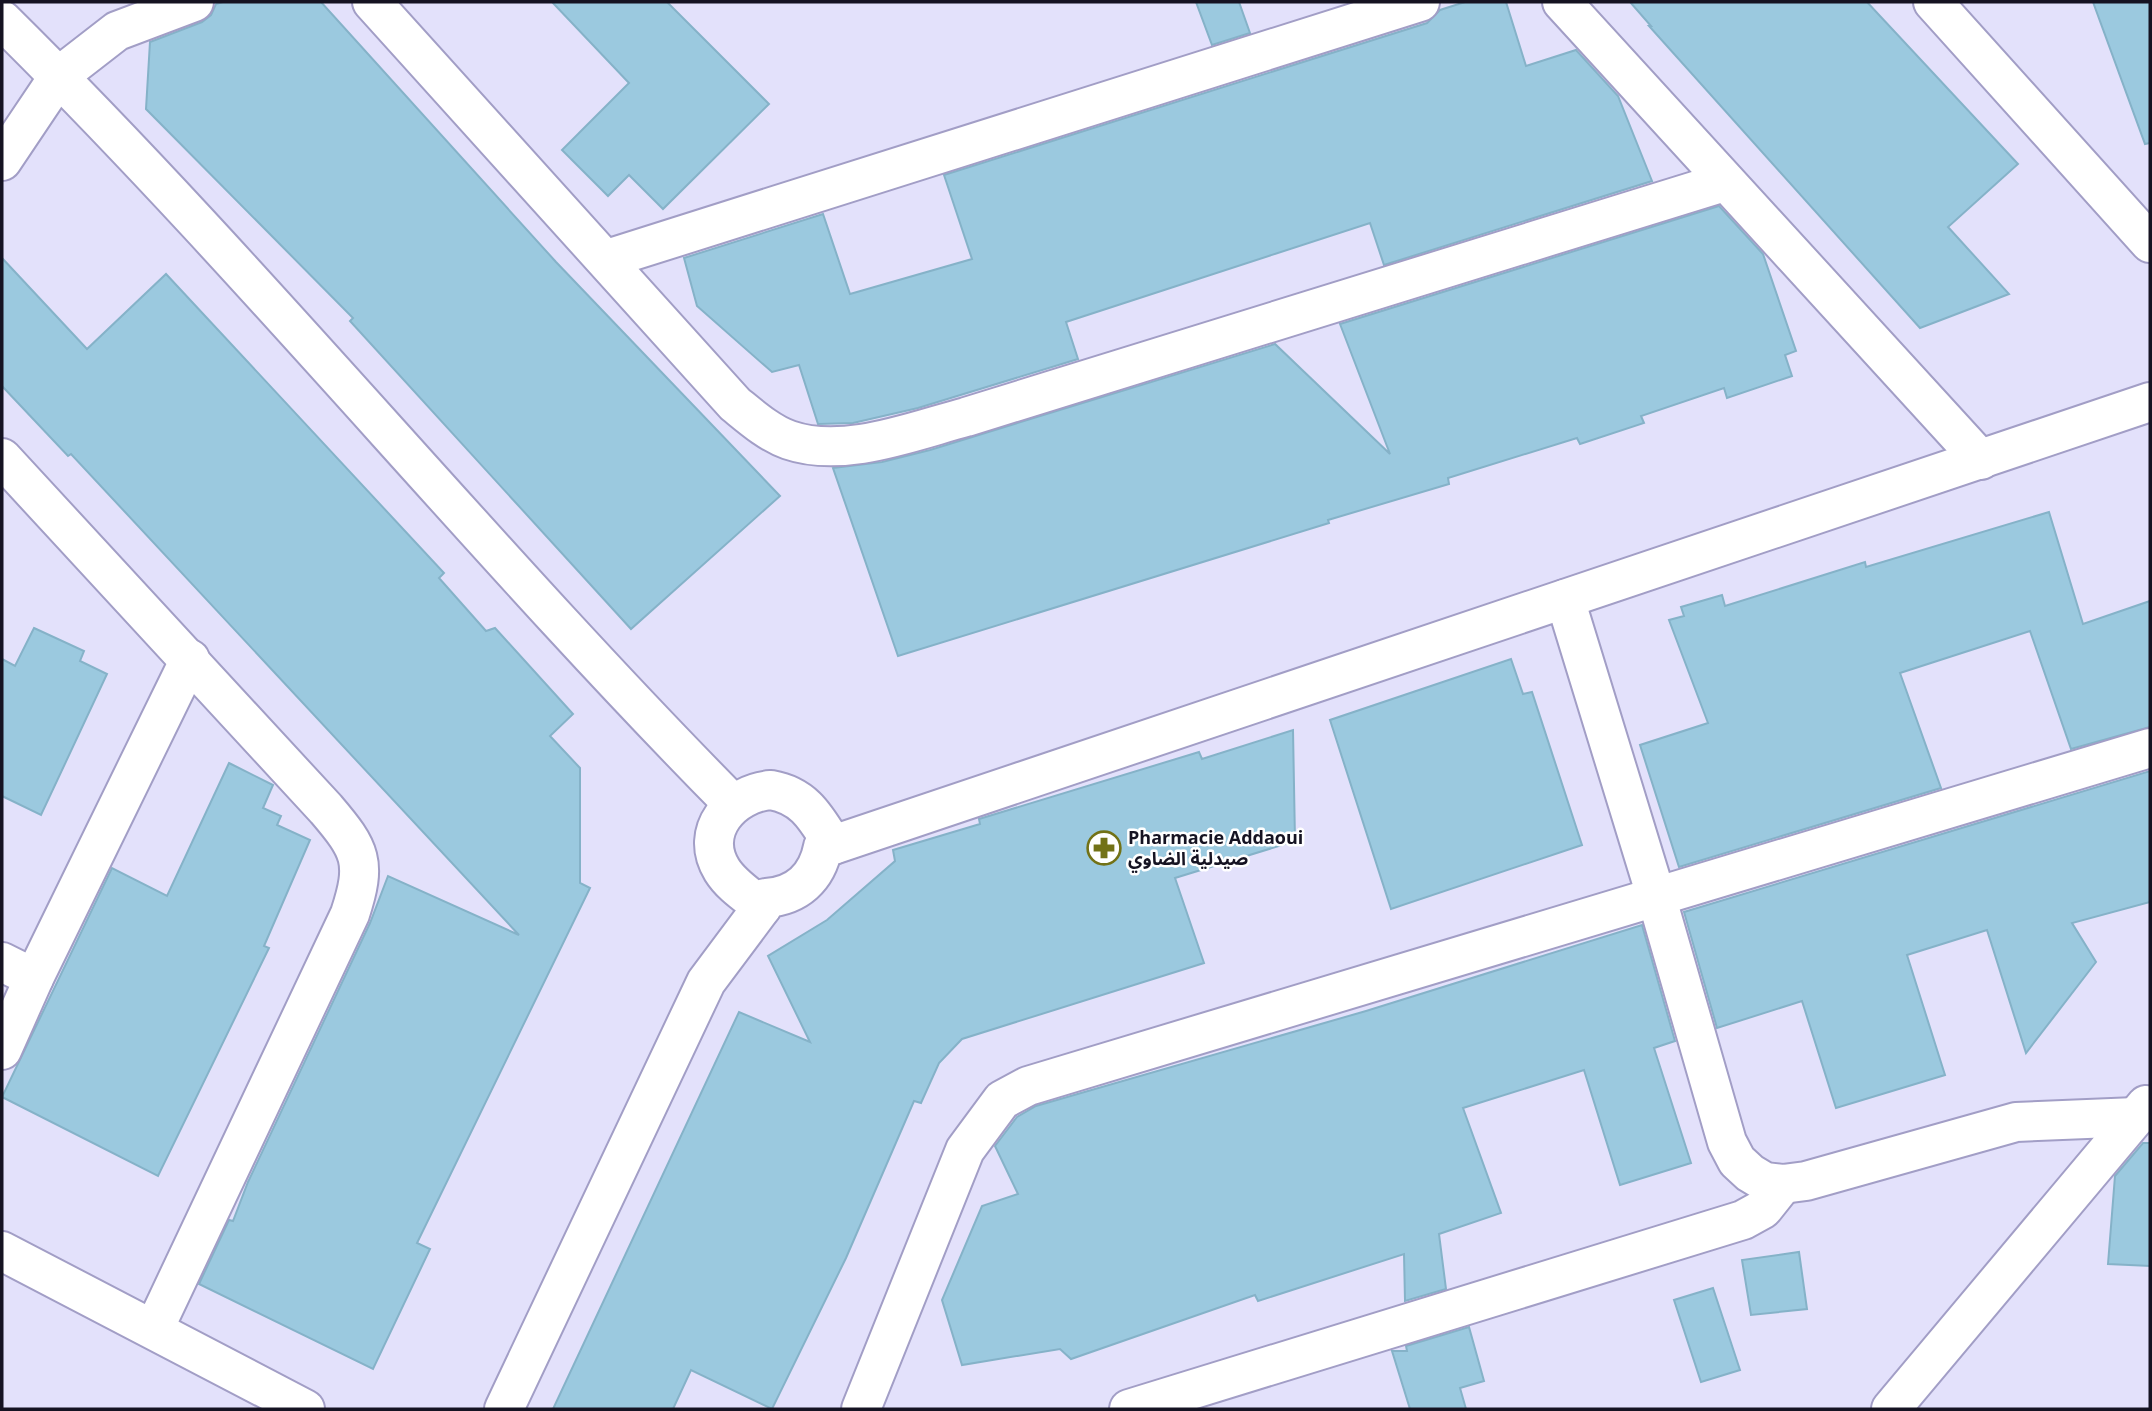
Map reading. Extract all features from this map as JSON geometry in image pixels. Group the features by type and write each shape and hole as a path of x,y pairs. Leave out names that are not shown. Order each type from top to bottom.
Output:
{"street":[{"path":"2,161 59,76 117,31 194,2"},
{"path":"372,2 607,259 735,404 764,426 789,440 826,446 872,441 966,417 1724,182"},
{"path":"607,259 1420,2"},
{"path":"1562,2 1981,460"},
{"path":"1933,2 2150,243"},
{"path":"2,20 59,76 639,709 733,803"},
{"path":"504,1409 706,982 766,898 780,897 804,884 814,873 823,847 2150,402"},
{"path":"2,458 190,659 345,831 359,856 361,882 350,914 154,1329"},
{"path":"1565,599 1657,899 1727,1142 1737,1160 1750,1173 1765,1182 1783,1184 1806,1181 2016,1122 2143,1109"},
{"path":"2,1050 18,970 190,659"},
{"path":"861,1409 965,1150 1002,1100 1028,1086 1657,899 2150,748"},
{"path":"762,907 729,880 716,854 717,826 733,803 758,791 786,792 809,808 833,845"},
{"path":"1891,1409 2143,1109"},
{"path":"1129,1409 1744,1220 1763,1209 1783,1184"},
{"path":"2,1251 305,1409"}],"building":[{"path":"321,2 556,262 780,496 631,629 350,321 353,318 146,109 150,42 202,22 211,15 216,4"},
{"path":"552,2 667,2 769,104 663,209 629,175 608,196 562,150 629,83"},
{"path":"1196,2 1239,2 1250,33 1212,45"},
{"path":"1465,2 1506,2 1526,66 1576,50 1618,96 1652,181 1384,265 1370,223 1066,322 1078,359 918,408 853,423 818,424 799,365 772,372 697,306 684,258 823,214 850,294 972,259 944,175 1427,23 1440,10"},
{"path":"1630,2 1867,2 2018,164 1948,227 2009,294 1920,328"},
{"path":"2093,2 2150,2 2150,143 2145,144"},
{"path":"1719,206 1763,254 1796,351 1785,355 1792,376 1727,398 1724,388 1641,416 1644,423 1580,444 1577,438 1448,478 1449,484 1328,520 1329,523 898,656 833,468 882,462 930,450 1275,344 1390,454 1340,324"},
{"path":"2,258 87,349 166,274 444,573 439,578 486,631 495,628 573,714 550,736 580,768 580,883 590,888 417,1243 430,1249 373,1369 199,1284 229,1220 233,1221 248,1182 370,923 388,876 519,935 71,454 68,456 2,386"},
{"path":"2049,512 2083,624 2150,601 2150,727 2071,749 2030,631 1900,673 1941,788 1679,867 1640,745 1708,723 1669,620 1684,616 1681,607 1722,595 1725,606 1865,562 1866,567"},
{"path":"34,628 84,651 80,661 107,674 41,815 2,796 2,659 15,666"},
{"path":"1511,659 1523,694 1532,692 1582,845 1391,909 1330,720"},
{"path":"1293,730 1295,841 1175,878 1204,963 962,1039 939,1063 921,1103 914,1101 846,1258 772,1409 691,1370 673,1409 553,1409 739,1012 810,1042 768,956 827,920 895,861 893,850 980,824 979,819 1199,752 1202,759"},
{"path":"229,763 273,785 263,808 281,816 277,825 310,840 264,946 269,948 158,1176 2,1097 112,868 167,896"},
{"path":"2150,771 2150,902 2072,923 2096,962 2026,1053 1987,930 1907,955 1945,1075 1836,1108 1802,1001 1717,1028 1684,912"},
{"path":"1642,925 1675,1041 1654,1048 1691,1163 1620,1185 1584,1070 1463,1108 1501,1213 1439,1234 1446,1289 1405,1301 1404,1254 1258,1301 1255,1295 1071,1359 1060,1349 962,1365 942,1300 982,1206 1018,1194 995,1146 1017,1117 1036,1106 1366,1011"},
{"path":"2143,1143 2150,1143 2150,1266 2108,1264 2115,1176"},
{"path":"1799,1252 1807,1309 1751,1315 1742,1260"},
{"path":"1713,1288 1740,1370 1701,1382 1674,1300"},
{"path":"1469,1327 1484,1381 1460,1388 1466,1409 1410,1409 1392,1351 1407,1351 1406,1346"}],"place":[{"name":"Pharmacie Addaoui صيدلية الضاوي","path":"1104,848"}]}
